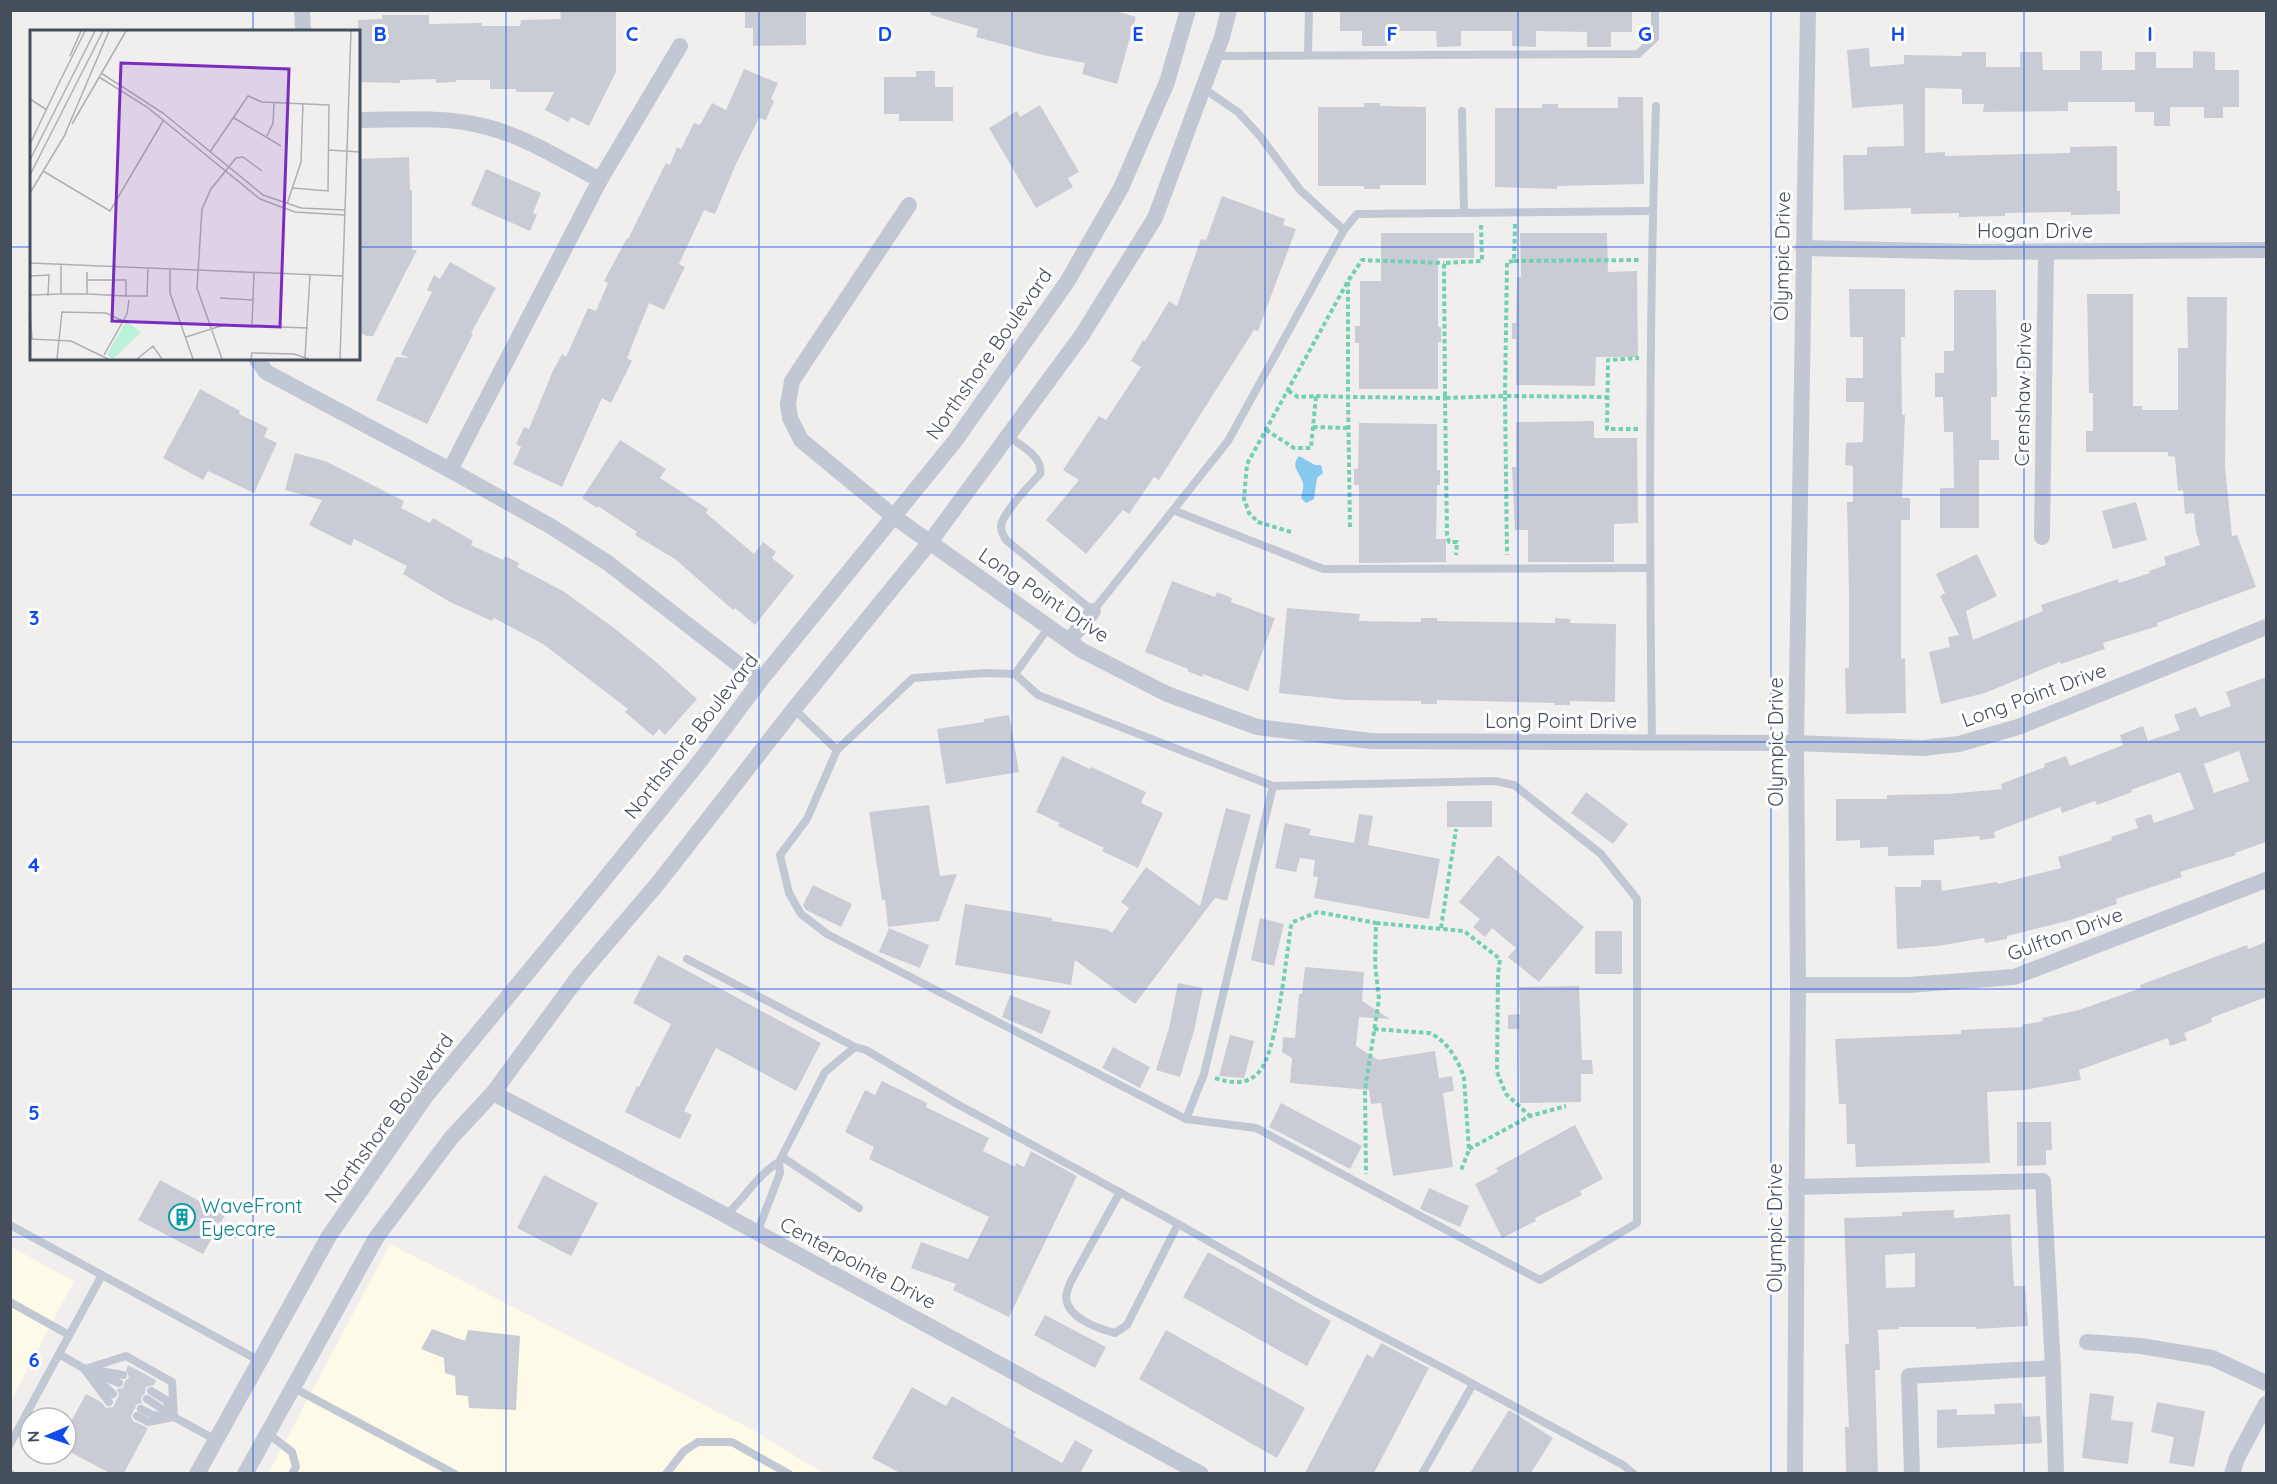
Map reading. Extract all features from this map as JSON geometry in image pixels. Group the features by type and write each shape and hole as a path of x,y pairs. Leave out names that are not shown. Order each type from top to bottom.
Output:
{"street":[{"path":"302,10 303,30"},
{"name":"Northshore Boulevard","path":"197,1473 329,1236 426,1096 700,761 760,681 955,441 1067,282 1121,188 1167,82 1188,10"},
{"path":"245,1473 376,1238 451,1138 493,1093 579,976 659,882 794,709 930,542 1082,335 1155,218 1215,56 1229,10"},
{"name":"Olympic Drive","path":"1795,1473 1796,743 1808,10"},
{"path":"450,470 600,180 680,46"},
{"path":"360,120 440,121 482,126 524,140 600,180"},
{"name":"Long Point Drive","path":"909,205 792,381 788,404 790,418 801,440 893,516 1081,650 1167,694 1257,726 1370,741 1796,743 1923,748 1959,744 2018,727 2266,627"},
{"name":"Hogan Drive","path":"1803,248 2046,252 2266,250"},
{"name":"Crenshaw Drive","path":"2042,537 2046,252"},
{"path":"257,360 266,372 552,527 608,563 760,681"},
{"path":"1069,641 1094,611"},
{"name":"Gulfton Drive","path":"1797,985 1909,986 2014,977 2266,880"},
{"name":"Centerpointe Drive","path":"493,1093 726,1215 1201,1473"},
{"path":"1796,1187 2043,1181 2054,1368 2056,1473"},
{"path":"2087,1342 2141,1346 2212,1358 2266,1383"},
{"path":"1912,1473 1909,1376 2054,1368"},
{"path":"2232,1473 2237,1458 2266,1404"}],"lane":[{"path":"1308,55 1309,10"},
{"path":"1215,56 1638,54 1655,38 1655,10"},
{"path":"1203,88 1238,112 1260,136 1300,190 1344,230"},
{"path":"1652,742 1649,568 1652,211 1656,106"},
{"path":"1462,111 1464,213"},
{"path":"1008,436 1039,460 1042,467 1040,474 1004,518 1001,527 1002,534 1006,540 1094,611 1228,441 1344,230 1357,214 1652,211"},
{"path":"1173,510 1323,568 1649,568"},
{"path":"1015,674 1049,627"},
{"path":"986,673 1015,674 1038,695 1273,786 1495,781 1514,785 1601,854 1637,899 1637,1223 1540,1280 1256,1128 1186,1119 827,934 801,914 789,893 780,855 807,819 837,750 913,678 986,673"},
{"path":"794,709 837,750"},
{"path":"1186,1119 1204,1074 1273,786"},
{"path":"687,959 855,1047 866,1050 957,1104 1316,1302 1473,1384 1634,1473"},
{"path":"757,1233 780,1173 780,1160 825,1072 855,1047"},
{"path":"780,1160 860,1208"},
{"path":"726,1215 741,1202 770,1167 780,1160"},
{"path":"1120,1192 1070,1283 1066,1297 1072,1312 1100,1330 1115,1333 1127,1325 1178,1224"},
{"path":"10,1225 260,1361"},
{"path":"10,1444 102,1275"},
{"path":"10,1314 13,1304 69,1335"},
{"path":"59,1354 85,1369 121,1379"},
{"path":"85,1369 126,1356 172,1382 174,1417"},
{"path":"85,1369 111,1398"},
{"path":"1422,1473 1473,1384"},
{"path":"292,1387 455,1473"},
{"path":"149,1395 166,1400 174,1417"},
{"path":"139,1413 174,1417 216,1440"},
{"path":"267,1433 291,1452 296,1467 292,1473"},
{"path":"666,1473 684,1451 698,1442 732,1442 789,1473"}],"path":[{"path":"1514,261 1515,212"},
{"path":"1291,532 1258,522 1249,513 1244,499 1247,464 1348,281 1362,260 1444,263 1482,261 1481,213"},
{"path":"1507,568 1505,396 1507,262 1652,260"},
{"path":"1444,263 1447,535 1449,542 1457,542 1456,568"},
{"path":"1348,281 1350,528"},
{"path":"1650,428 1607,429 1607,397 1608,360 1651,358"},
{"path":"1287,390 1298,398 1316,396 1348,398 1607,397"},
{"path":"1266,430 1294,448 1311,448 1316,396"},
{"path":"1313,427 1348,428"},
{"path":"1441,928 1456,829"},
{"path":"1204,1074 1236,1083 1246,1081 1259,1072 1266,1060 1275,1032 1291,926 1293,922 1318,912 1376,923 1464,931 1500,959 1497,1072 1506,1094 1530,1116"},
{"path":"1365,1187 1367,1151 1365,1090 1379,999 1375,957 1376,923"},
{"path":"1374,1029 1429,1033 1437,1036 1447,1047 1464,1078 1469,1150 1461,1170"},
{"path":"1469,1150 1530,1116 1566,1106"}],"shaded area":[{"path":"390,1244 751,1429 823,1473 268,1474"},
{"path":"11,1247 74,1281 11,1400"}],"water":[{"path":"1299,456 1315,465 1321,465 1323,473 1317,478 1314,499 1306,503 1301,498 1303,483 1295,463"}],"building":[{"path":"560,10 616,10 616,72 589,126 571,117 568,122 545,110 554,92 490,89 490,80 456,80 456,82 436,83 436,79 400,80 400,83 360,82 358,20 382,19 382,15 429,15 429,24 482,23 482,26 520,26 521,20 561,19"},
{"path":"745,10 806,10 806,45 753,46 753,28 745,28"},
{"path":"931,10 1113,10 1136,17 1117,84 1082,74 1085,63 1043,55 976,37 978,29 931,15"},
{"path":"1617,10 1632,12 1632,32 1611,32 1611,47 1587,47 1587,32 1536,31 1536,47 1512,46 1512,31 1461,31 1461,46 1437,47 1436,31 1386,31 1387,46 1362,46 1362,31 1340,31 1340,11"},
{"path":"1869,48 1870,67 1904,64 1904,55 1962,56 1962,52 1986,52 1986,67 2020,67 2020,52 2042,52 2043,70 2080,70 2080,51 2102,51 2102,70 2135,70 2135,52 2156,52 2156,68 2193,68 2193,51 2215,52 2215,70 2239,70 2239,107 2223,107 2223,118 2204,118 2204,107 2170,107 2170,126 2154,126 2154,112 2135,112 2135,102 2068,102 2068,111 1983,112 1984,104 1962,104 1962,89 1925,88 1925,153 1945,152 1945,156 2070,153 2070,147 2117,146 2117,191 2120,191 2120,214 2005,213 2005,216 1959,217 1959,213 1911,214 1911,208 1844,210 1843,155 1867,155 1867,147 1904,146 1903,104 1852,108 1847,50"},
{"path":"744,69 778,83 766,120 759,118 715,214 704,210 679,264 685,267 664,310 649,303 627,358 632,361 611,403 602,398 562,487 513,464 521,447 516,444 524,427 529,429 552,373 562,354 566,357 588,308 596,311 608,283 604,281 666,163 670,165 677,147 681,149 694,123 700,125 712,103 726,110"},
{"path":"916,71 935,71 935,87 953,87 953,121 899,121 899,114 884,114 884,77 916,77"},
{"path":"1618,97 1643,97 1644,184 1557,186 1557,189 1495,187 1495,108 1542,108 1542,104 1558,104 1558,108 1618,108"},
{"path":"1364,103 1380,103 1380,106 1426,107 1426,185 1380,185 1380,189 1364,189 1364,186 1318,186 1318,107 1364,107"},
{"path":"1040,105 1079,172 1068,178 1073,187 1036,208 989,128 1017,111 1020,117"},
{"path":"409,157 410,190 412,190 412,250 417,250 373,336 360,333 360,159"},
{"path":"486,169 541,193 533,213 537,215 530,231 471,205"},
{"path":"1222,196 1285,219 1283,225 1296,229 1258,331 1254,330 1159,480 1154,477 1129,514 1123,510 1086,554 1046,520 1079,480 1063,470 1099,416 1106,420 1141,367 1131,361 1169,301 1177,306 1201,239 1206,240"},
{"path":"1381,233 1474,233 1474,258 1438,258 1438,327 1441,327 1441,342 1438,342 1438,389 1359,389 1359,343 1355,343 1355,326 1360,326 1360,281 1381,281"},
{"path":"1520,233 1607,233 1608,272 1637,271 1638,357 1596,357 1595,386 1516,385 1516,339 1512,339 1512,323 1516,323 1517,277 1521,277"},
{"path":"450,262 496,288 471,333 473,334 427,424 376,400 396,357 410,358 401,354 432,292 427,290 434,275 440,279"},
{"path":"1849,289 1905,289 1905,337 1901,337 1902,415 1905,415 1902,498 1910,498 1910,520 1901,520 1901,659 1905,658 1906,713 1846,714 1845,668 1849,668 1847,502 1853,502 1853,466 1845,465 1846,443 1863,442 1864,402 1846,402 1846,378 1863,378 1863,337 1850,337"},
{"path":"1954,290 1996,290 1997,397 1991,397 1991,440 1999,440 1999,460 1979,460 1979,528 1940,528 1940,488 1954,488 1953,432 1944,432 1943,397 1935,397 1935,373 1944,373 1944,351 1954,351"},
{"path":"2087,294 2133,294 2133,406 2142,406 2142,410 2178,410 2178,348 2188,348 2187,297 2227,297 2225,467 2232,536 2237,535 2256,587 2157,623 2158,626 2103,643 2105,649 2061,664 2060,662 1985,693 1941,704 1929,652 1950,647 1948,637 1959,635 1940,596 1945,593 1936,574 1977,554 1997,596 1966,611 1973,640 2043,611 2041,605 2118,579 2119,583 2150,573 2149,571 2166,565 2164,557 2200,545 2194,513 2185,514 2183,490 2178,491 2175,457 2168,456 2168,452 2086,452 2086,431 2093,431 2093,393 2089,393"},
{"path":"200,389 240,411 239,414 268,428 264,437 277,443 254,493 208,471 203,480 163,458"},
{"path":"1594,421 1594,438 1637,438 1638,523 1614,524 1614,562 1528,562 1528,530 1515,530 1512,467 1516,467 1516,422"},
{"path":"1359,423 1437,424 1437,470 1440,470 1440,485 1437,485 1436,539 1446,539 1446,562 1359,563 1359,485 1354,485 1354,469 1358,469"},
{"path":"620,440 666,469 660,478 708,509 706,513 754,554 763,542 776,552 772,558 794,576 755,625 735,608 733,610 675,559 635,535 637,532 598,506 597,508 582,498"},
{"path":"295,453 325,461 404,501 401,508 430,523 433,518 473,541 471,545 503,560 505,556 519,563 517,567 563,591 614,628 697,699 665,735 659,729 653,736 625,712 628,709 543,644 494,618 492,621 450,602 403,574 407,566 354,539 351,546 309,525 322,500 285,490"},
{"path":"2136,502 2147,540 2113,549 2102,511"},
{"path":"1172,581 1215,597 1217,592 1232,598 1231,602 1275,618 1248,691 1203,674 1202,677 1145,652"},
{"path":"1287,608 1360,614 1359,621 1421,622 1421,618 1437,618 1437,621 1555,623 1555,618 1571,619 1570,623 1616,624 1615,702 1570,701 1570,705 1554,705 1555,703 1437,700 1437,704 1421,704 1421,701 1346,700 1279,693"},
{"path":"2266,677 2266,842 2235,853 2236,855 2180,872 2182,877 2116,899 2117,904 2067,921 2007,936 2007,939 1985,943 1984,938 1938,946 1897,949 1895,887 1921,887 1921,880 1941,880 1942,891 1997,882 1998,884 2061,868 2058,857 2112,840 2111,837 2138,828 2135,819 2151,814 2154,823 2194,809 2180,772 2097,805 2095,801 2062,813 2060,807 1994,832 1995,838 1980,840 1979,836 1934,840 1934,855 1888,856 1888,847 1860,848 1860,840 1836,841 1836,799 1887,799 1887,795 1948,794 2002,789 2001,784 2066,756 2070,766 2123,745 2120,735 2143,726 2148,741 2180,730 2174,715 2196,707 2200,717 2231,706 2226,692","holes":["2239,751 2249,781 2214,793 2204,764"]},
{"path":"1009,715 1019,772 946,784 937,729 984,722 984,719"},
{"path":"1062,756 1146,792 1141,803 1163,813 1138,868 1102,851 1104,848 1058,826 1060,823 1036,812"},
{"path":"1586,792 1628,824 1613,844 1571,813"},
{"path":"1447,801 1492,801 1492,827 1447,827"},
{"path":"929,805 940,876 957,874 939,921 888,927 869,812"},
{"path":"1226,808 1251,815 1227,901 1215,898 1135,1004 1075,960 1071,985 955,965 965,904 1052,918 1052,921 1106,929 1112,933 1129,908 1121,902 1146,867 1200,906"},
{"path":"1359,814 1373,816 1368,845 1440,859 1429,919 1314,898 1318,877 1313,876 1315,860 1300,858 1296,872 1275,868 1285,823 1311,829 1309,835 1354,843"},
{"path":"1498,855 1584,927 1539,982 1508,957 1516,948 1492,928 1485,937 1473,927 1480,919 1459,902"},
{"path":"813,885 852,904 841,927 806,910 803,905"},
{"path":"1260,918 1284,924 1274,966 1251,960"},
{"path":"889,928 929,945 920,968 879,952"},
{"path":"1595,931 1622,931 1622,974 1595,974"},
{"path":"2266,942 2266,997 2211,1018 2212,1022 2184,1033 2187,1040 2170,1046 2168,1038 2079,1070 2081,1080 2024,1090 1987,1092 1990,1163 1856,1167 1855,1144 1847,1144 1846,1104 1839,1104 1835,1039 1961,1034 1961,1030 2023,1027 2022,1025 2043,1021 2042,1018 2079,1010 2141,988 2140,985 2247,945 2248,949"},
{"path":"658,955 821,1043 796,1091 716,1048 684,1111 692,1115 680,1139 625,1112 671,1024 633,1003"},
{"path":"1305,967 1364,972 1362,1001 1390,1019 1359,1017 1356,1046 1378,1060 1435,1051 1439,1078 1452,1076 1454,1091 1443,1093 1453,1167 1393,1176 1381,1103 1371,1104 1369,1090 1290,1083 1292,1058 1282,1052 1283,1037 1295,1038 1299,994 1302,994"},
{"path":"1178,983 1203,988 1194,1031 1180,1077 1156,1070 1169,1028"},
{"path":"1579,986 1582,1060 1592,1060 1593,1074 1581,1074 1581,1102 1520,1103 1519,1029 1508,1029 1508,1015 1520,1014 1519,987"},
{"path":"1010,995 1051,1011 1042,1034 1002,1017"},
{"path":"1230,1035 1254,1041 1244,1078 1219,1076"},
{"path":"1113,1047 1150,1067 1140,1088 1102,1068"},
{"path":"882,1081 927,1103 926,1107 989,1138 983,1151 1015,1167 1016,1163 1024,1167 1031,1151 1077,1176 1009,1317 953,1290 956,1284 911,1268 921,1242 968,1259 989,1217 869,1159 874,1147 845,1132 865,1090 875,1095"},
{"path":"1281,1103 1362,1146 1350,1169 1269,1127"},
{"path":"2017,1122 2051,1122 2052,1150 2046,1150 2046,1165 2017,1166"},
{"path":"1575,1125 1603,1179 1580,1191 1582,1195 1535,1218 1536,1221 1502,1238 1475,1184 1498,1172 1496,1168"},
{"path":"544,1175 598,1203 571,1256 517,1228"},
{"name":"WaveFront Eyecare","path":"160,1180 225,1215 203,1254 138,1220"},
{"path":"1429,1188 1469,1206 1460,1227 1420,1209"},
{"path":"1954,1210 1954,1218 2010,1214 2014,1286 2025,1286 2028,1326 1976,1329 1976,1327 1899,1327 1899,1329 1878,1330 1880,1370 1875,1370 1878,1473 1846,1473 1845,1427 1849,1427 1845,1344 1849,1344 1844,1218 1902,1216 1902,1212","holes":["1915,1253 1915,1287 1886,1288 1885,1255"]},
{"path":"1208,1252 1331,1321 1307,1366 1183,1297"},
{"path":"1045,1315 1106,1347 1095,1368 1034,1335"},
{"path":"432,1329 465,1341 468,1330 520,1336 516,1410 469,1408 468,1396 456,1395 455,1376 445,1373 444,1358 421,1349"},
{"path":"1166,1330 1305,1408 1277,1458 1139,1379"},
{"path":"1381,1343 1429,1368 1374,1473 1305,1473 1367,1354 1373,1358"},
{"path":"128,1365 156,1380 154,1385 146,1387 141,1398 142,1403 137,1404 131,1416 133,1421 148,1428 124,1473 110,1473 78,1456 78,1409 86,1394 101,1402 106,1408 113,1407 119,1395 117,1389 123,1388 129,1377 126,1370"},
{"path":"912,1387 946,1406 952,1396 1016,1432 1014,1436 1062,1463 1075,1440 1093,1450 1080,1473 900,1473 872,1458"},
{"path":"2090,1393 2114,1396 2111,1420 2133,1422 2128,1464 2082,1458"},
{"path":"2157,1402 2205,1411 2194,1467 2169,1463 2174,1437 2151,1432"},
{"path":"2022,1403 2023,1417 2040,1416 2042,1443 1937,1448 1937,1410 1957,1409 1957,1415 1995,1414 1994,1404"},
{"path":"1509,1410 1553,1438 1531,1473 1470,1473"}],"place":[{"name":"WaveFront Eyecare","path":"182,1217"}]}
